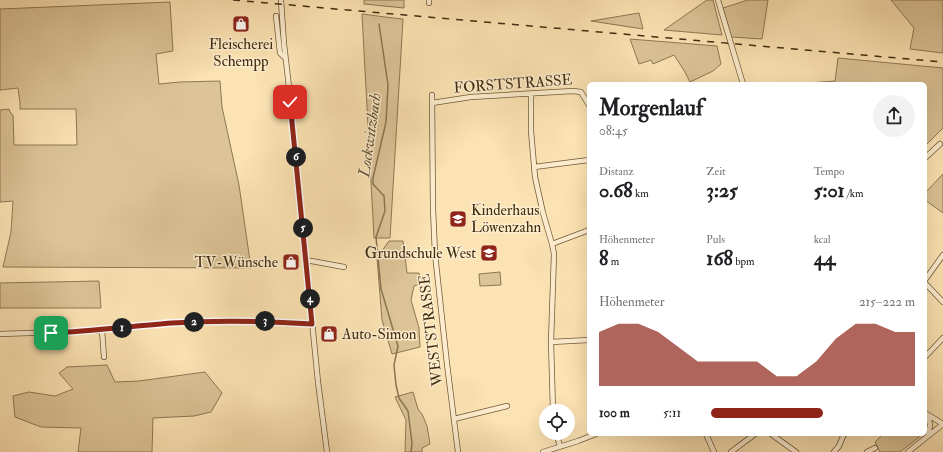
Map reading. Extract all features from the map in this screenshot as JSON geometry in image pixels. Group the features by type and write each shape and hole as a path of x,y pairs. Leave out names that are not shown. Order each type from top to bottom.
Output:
{"street":[{"path":"281,0 285,58 312,324 327,452"},
{"path":"718,0 742,82"},
{"path":"276,16 280,53 285,58"},
{"name":"FORSTSTRASSE","path":"432,103 471,98 578,91 583,94 587,101"},
{"path":"531,94 531,131 537,190 554,254 551,302 553,404"},
{"name":"WESTSTRASSE","path":"432,95 435,254 458,452"},
{"path":"927,156 940,144"},
{"path":"534,167 587,160"},
{"path":"552,244 587,231"},
{"path":"927,278 943,254"},
{"path":"306,260 344,268"},
{"path":"927,283 943,302"},
{"path":"0,334 70,332 171,323 224,321 312,324"},
{"path":"102,330 104,357"},
{"path":"927,355 943,338"},
{"path":"551,342 587,340"},
{"path":"454,419 507,406"},
{"path":"927,414 943,424 928,435"},
{"path":"927,414 930,425 928,435"},
{"path":"543,452 590,436"},
{"path":"707,436 714,452"},
{"path":"731,452 752,436"},
{"path":"774,436 796,452"},
{"path":"834,452 839,446 843,436"},
{"path":"908,452 927,436"},
{"path":"558,440 560,446"},
{"path":"867,452 875,448"}],"shaded area":[{"path":"364,0 404,0 404,8 364,4"},
{"path":"707,0 713,0 722,35 664,30"},
{"path":"748,0 768,0 762,39 731,37 723,8"},
{"path":"891,0 943,0 943,53 910,49 914,28"},
{"path":"170,2 173,51 156,54 159,84 220,81 222,107 239,185 251,268 3,267 11,232 13,201 0,202 0,110 9,109 13,115 14,145 77,145 76,109 20,109 18,88 0,90 0,9"},
{"path":"639,13 643,29 591,21"},
{"path":"362,14 403,19 390,238 374,238"},
{"path":"630,39 717,46 721,64 713,71 690,82 674,55 653,64 651,60 639,64"},
{"path":"838,58 943,68 943,128 927,144 927,82 822,82 835,81"},
{"path":"943,174 943,213 927,201 927,191"},
{"path":"389,241 403,241 407,273 419,273 422,283 414,286 411,300 419,328 420,347 392,354 382,320 377,258"},
{"path":"500,272 501,285 480,286 479,274"},
{"path":"99,281 101,308 0,308 0,283"},
{"path":"107,365 115,382 139,381 205,372 222,393 211,412 194,416 153,418 152,452 78,452 81,428 41,427 15,417 13,396 29,392 55,396 73,389 59,373 67,367"},
{"path":"413,392 418,409 427,426 430,444 422,448 422,452 405,452 406,420 395,397"},
{"path":"881,436 920,436 900,452 880,452 875,442"}],"waterway":[{"name":"Lockwitzbach","path":"379,24 388,85 386,122 373,178 373,184 384,196 385,211 376,237 381,289 398,346 394,365 396,385 399,398 408,411 412,443 411,452"}],"railway":[{"path":"233,0 943,62"}],"place":[{"name":"Fleischerei Schempp","path":"241,24"},
{"name":"Kinderhaus Löwenzahn","path":"458,219"},
{"name":"Grundschule West","path":"489,253"},
{"name":"TV-Wünsche","path":"291,262"},
{"name":"Auto-Simon","path":"329,334"}],"route":[{"path":"51,333 171,323 224,321 312,324 290,102"}]}
